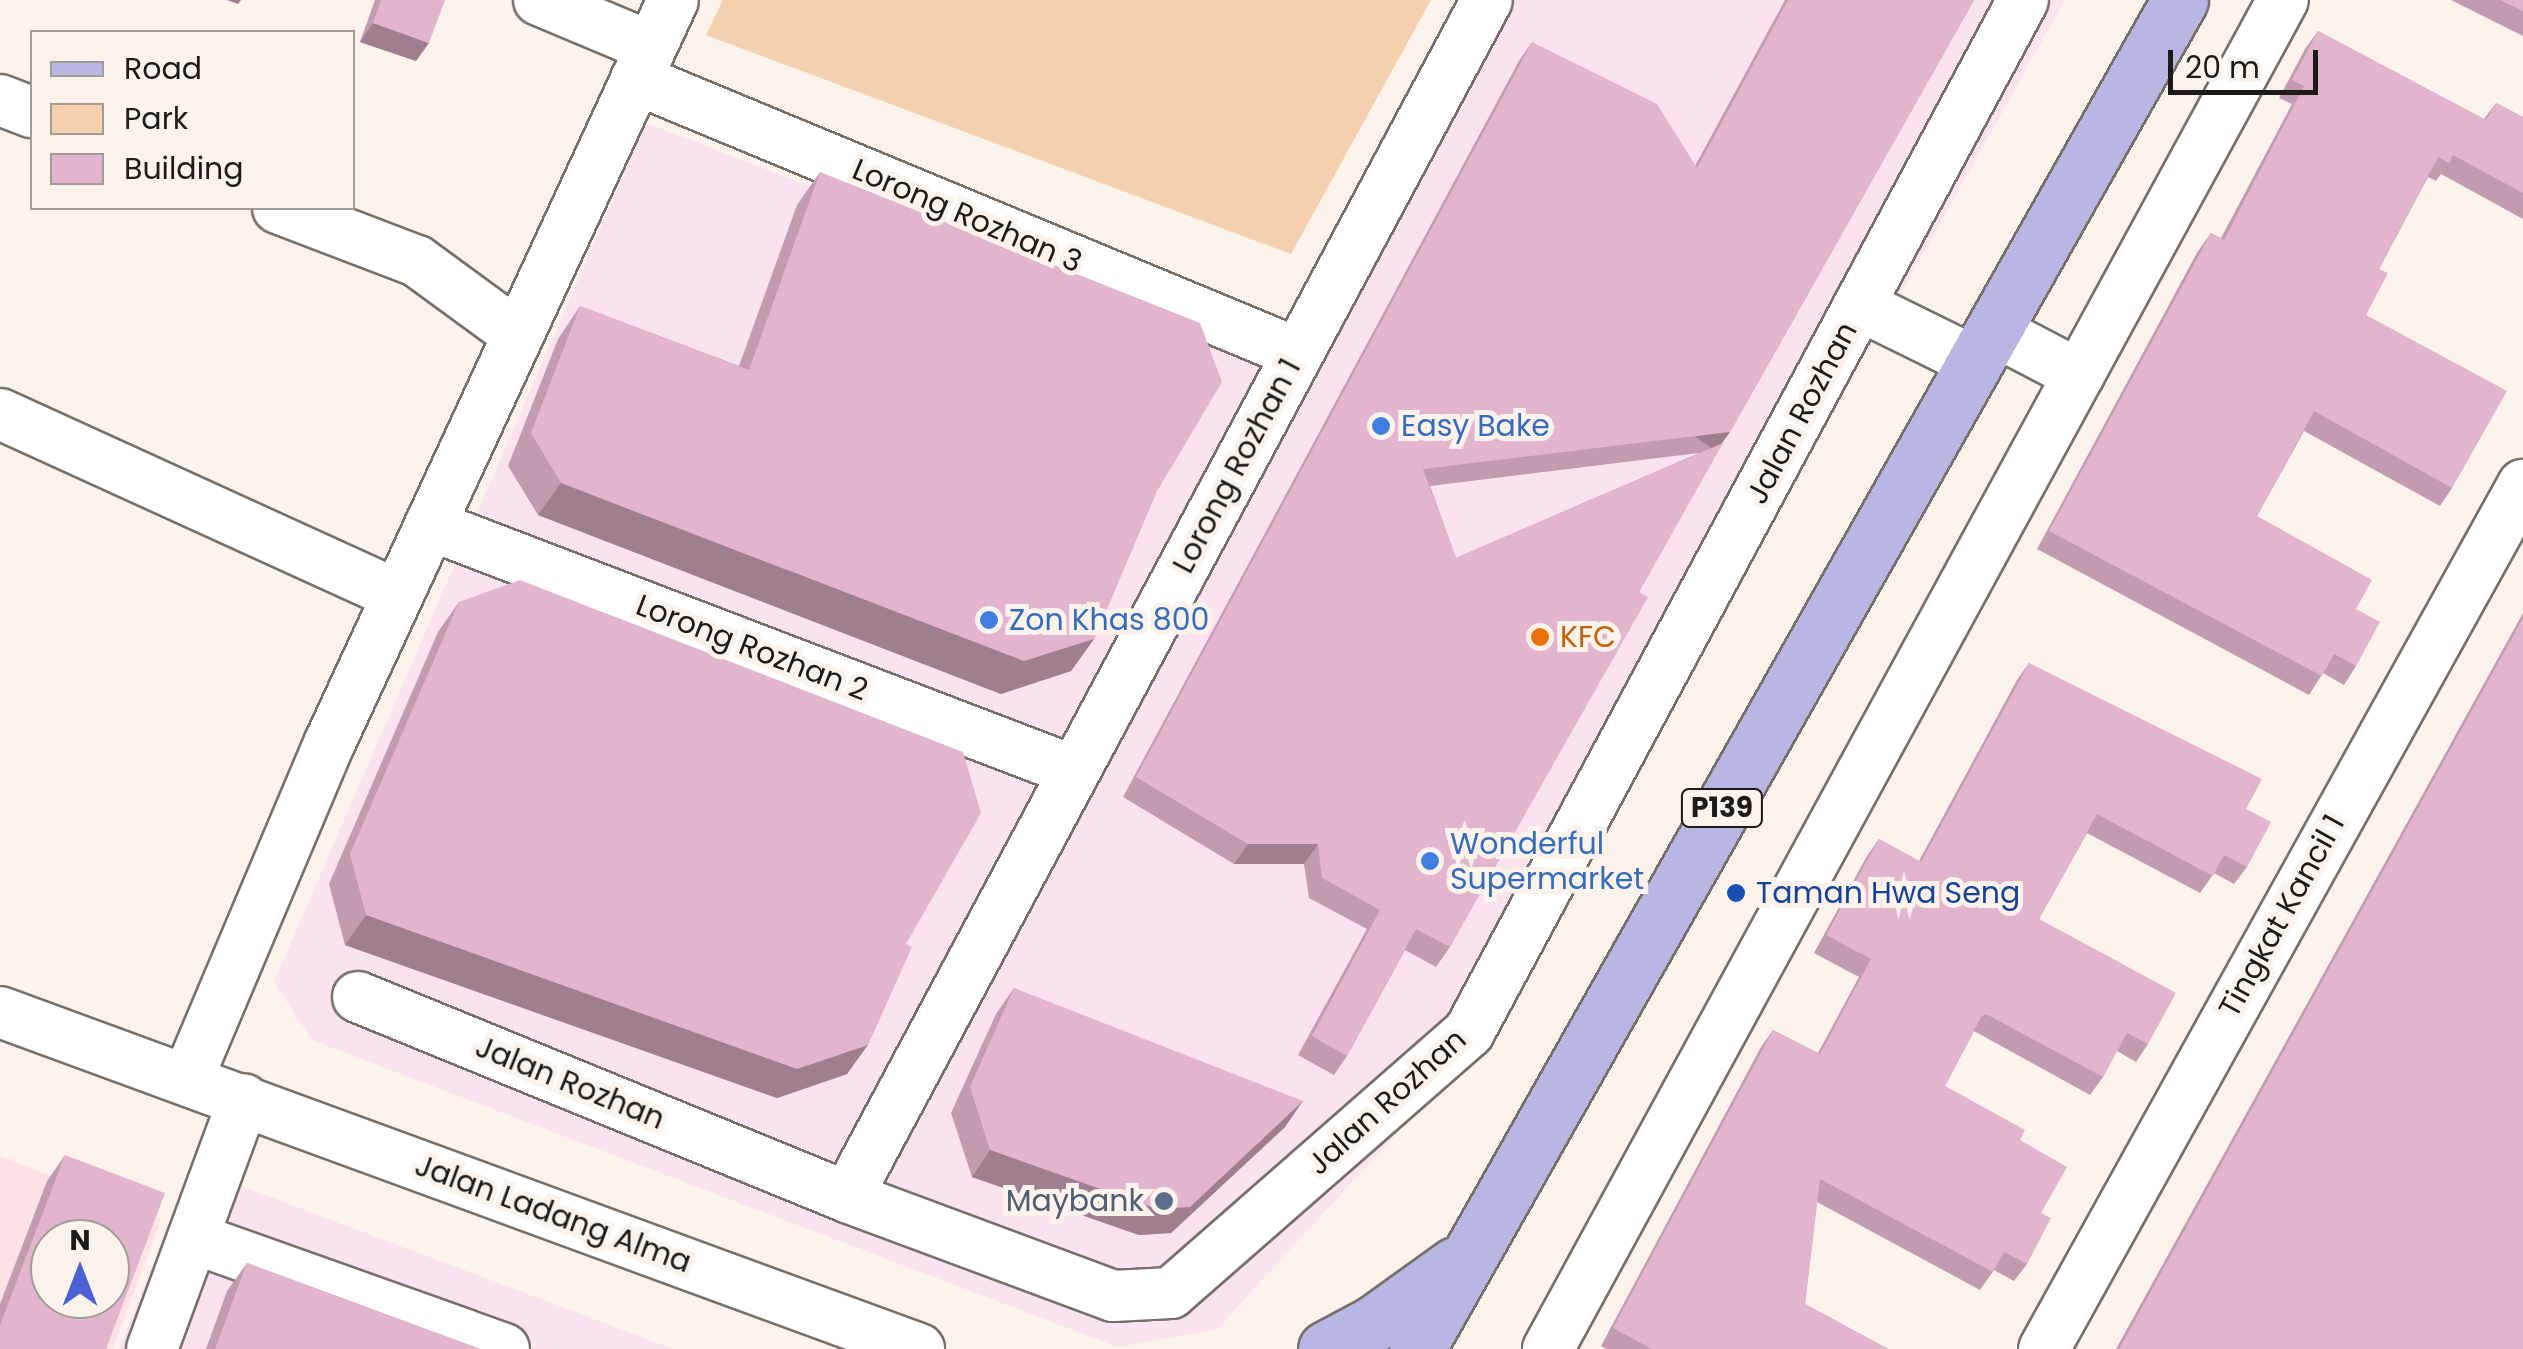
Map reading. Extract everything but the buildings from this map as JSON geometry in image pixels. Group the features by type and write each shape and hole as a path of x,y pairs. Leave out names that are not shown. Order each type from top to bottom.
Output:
{"main road":[{"name":"P139","path":"1417,1349 2180,0"},
{"path":"1326,1349 1373,1324 1469,1255"},
{"path":"1458,1349 1469,1255"}],"street":[{"name":"Lorong Rozhan 3","path":"539,0 644,63 1297,353"},
{"path":"187,1080 398,595 673,0"},
{"name":"Lorong Rozhan 1","path":"847,1197 1488,0"},
{"name":"Jalan Rozhan","path":"358,996 847,1197 1114,1296 1171,1293 1469,1032 2023,0"},
{"path":"1548,1349 2283,0"},
{"path":"0,100 30,111"},
{"path":"283,210 417,261 518,336"},
{"path":"1859,305 2079,375"},
{"path":"0,414 398,595"},
{"name":"Tingkat Kancil 1","path":"2044,1349 2523,484"},
{"name":"Lorong Rozhan 2","path":"430,525 1074,771"},
{"name":"Jalan Ladang Alma","path":"0,1012 919,1349"},
{"path":"152,1349 244,1099"},
{"path":"193,1238 504,1349"}],"shaded area":[{"path":"1515,0 2065,0 1482,1041 1216,1330 1118,1347 312,1040 274,982 646,123 1313,380"},
{"path":"0,1156 161,1219 130,1303 130,1219 30,1219 30,1319 124,1319 113,1349 0,1349"},
{"path":"191,1167 673,1349 119,1349"}],"green space":[{"path":"723,0 1431,0 1291,254 706,35"}],"place":[{"name":"Easy Bake","path":"1381,426"},
{"name":"Zon Khas 800","path":"989,620"},
{"name":"KFC","path":"1540,637"},
{"name":"Wonderful Supermarket","path":"1430,861"},
{"name":"Taman Hwa Seng","path":"1736,893"},
{"name":"Maybank","path":"1164,1201"}]}
